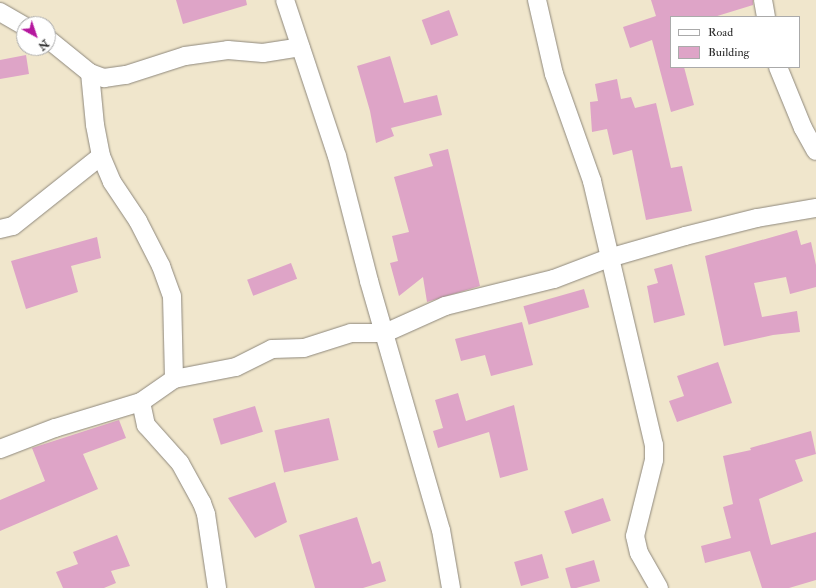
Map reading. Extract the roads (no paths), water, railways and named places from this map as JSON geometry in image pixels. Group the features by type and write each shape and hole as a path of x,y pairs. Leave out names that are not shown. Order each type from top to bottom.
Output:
{"street":[{"path":"286,0 337,156 441,530 451,588"},
{"path":"537,0 554,74 592,181 654,445 654,460 635,536 639,553 659,588"},
{"path":"763,0 766,16"},
{"path":"0,12 16,21"},
{"path":"56,45 90,73 104,78 126,75 192,55 228,50 263,54 301,47"},
{"path":"778,68 803,128 816,151"},
{"path":"90,73 95,125 101,156 112,182 138,221 161,266 172,296 174,380"},
{"path":"0,229 13,226 101,156"},
{"path":"0,449 55,428 141,402 174,380 236,367 272,349 304,348 351,333 385,333 445,306 554,279 609,258 699,232 757,218 816,208"},
{"path":"141,402 146,425 180,464 202,503 206,514 217,588"}]}
